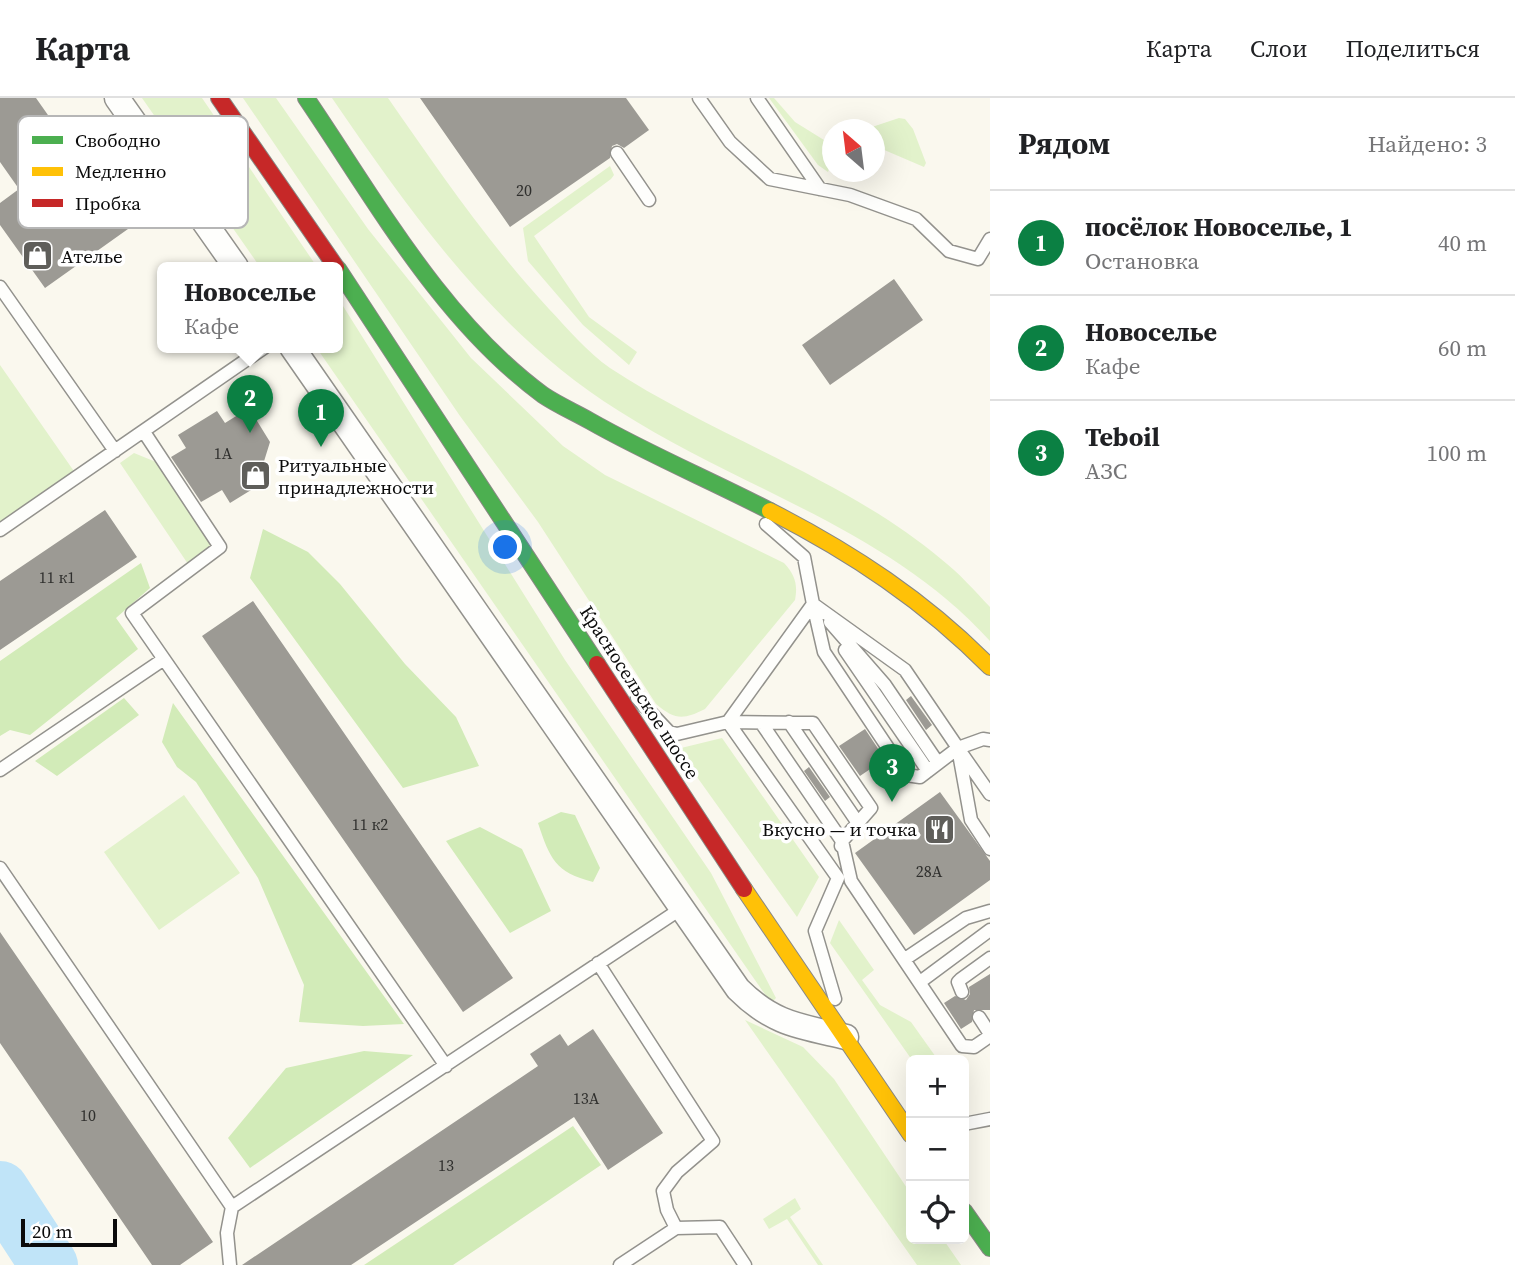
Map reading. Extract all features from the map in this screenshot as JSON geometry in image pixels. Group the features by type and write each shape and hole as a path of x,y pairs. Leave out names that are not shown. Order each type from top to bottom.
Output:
{"main road":[{"name":"Красносельское шоссе","path":"219,98 231,116"},
{"path":"306,98 424,267 484,345 544,395 650,456 728,490 837,544 877,569 945,622 990,667"},
{"name":"Красносельское шоссе","path":"248,140 333,262"},
{"name":"Красносельское шоссе","path":"343,277 578,638 906,1127"},
{"path":"969,1218 990,1248"}],"street":[{"path":"117,98 130,116"},
{"path":"209,228 232,262"},
{"path":"296,353 738,989 758,1009 786,1023 846,1037"}],"lane":[{"path":"699,98 730,142 770,178 850,195 916,219 949,251 978,258 990,239"},
{"path":"757,98 820,188"},
{"path":"617,153 649,200"},
{"path":"0,287 116,451"},
{"path":"0,530 256,353"},
{"path":"144,432 220,547 132,613 446,1066"},
{"path":"728,490 804,557 824,652 906,775 919,777 958,748 983,739 990,740"},
{"path":"728,722 813,604"},
{"path":"813,604 905,670 990,793"},
{"path":"813,604 933,767"},
{"path":"578,638 669,732 685,734 728,722 813,723 871,808 842,841 838,878 815,932 846,1037"},
{"path":"0,770 164,659"},
{"path":"728,722 838,878"},
{"path":"789,722 858,823"},
{"path":"762,724 842,841 851,881 962,1046 974,1047 990,1035 979,1017"},
{"path":"958,748 971,820 990,849"},
{"path":"0,867 232,1207 227,1233 230,1265"},
{"path":"232,1207 682,908"},
{"path":"905,959 966,918 990,911"},
{"path":"920,982 990,930"},
{"path":"960,987 978,974 990,958"},
{"path":"598,963 713,1141 677,1172 663,1191 667,1210 676,1228"},
{"path":"969,1123 990,1119"},
{"path":"620,1265 676,1228 720,1227 745,1265"}],"green space":[{"path":"142,98 202,98 214,116 155,116"},
{"path":"243,98 276,98 368,229 471,358 563,446 605,475 788,567 796,584 795,600 705,709 679,717 656,704 538,522 460,416"},
{"path":"332,98 388,98 505,258 593,355 650,393 822,482 904,531 954,570 990,607 990,641 950,602 907,569 861,540 666,439 575,380 495,309 460,270 394,186"},
{"path":"769,98 774,98 795,122 822,139 822,168"},
{"path":"905,119 913,129 926,163 924,167 885,150 885,123"},
{"path":"248,166 314,262 257,262 233,228 248,228"},
{"path":"610,166 614,175 611,179 534,236 589,317 637,352 629,365 583,325 528,261 523,228"},
{"path":"343,306 565,660 711,873 776,998 771,1003 320,353 343,353"},
{"path":"0,365 78,477 0,530"},
{"path":"134,453 156,462 211,545 188,564 120,463"},
{"path":"263,529 308,552 340,584 405,664 456,717 479,766 403,788 250,578"},
{"path":"141,563 150,588 116,618 138,649 30,735 10,730 0,736 0,661"},
{"path":"124,698 139,715 57,776 35,761"},
{"path":"173,703 404,1024 363,1026 299,1022 304,985 258,878 196,782 177,767 162,742"},
{"path":"722,738 819,877 797,917 677,749"},
{"path":"184,795 240,873 159,930 104,852"},
{"path":"561,812 575,815 600,868 593,882 570,874 562,868 546,846 538,823"},
{"path":"480,827 522,849 551,911 510,933 446,841"},
{"path":"839,920 874,970 862,980 880,1005 911,1022 934,1055 908,1055 830,943"},
{"path":"745,1020 803,1047 834,1079 906,1187 906,1244 946,1244 961,1265 917,1265"},
{"path":"364,1051 413,1055 250,1168 228,1138 286,1068"},
{"path":"573,1126 601,1165 453,1265 364,1265"},
{"path":"795,1198 801,1209 790,1217 823,1265 818,1265 787,1219 769,1229 763,1219"}],"building":[{"path":"0,98 36,98 49,116 18,116 18,188 0,162"},
{"path":"420,98 626,98 649,130 624,148 617,144 612,146 610,158 510,227"},
{"path":"18,190 18,228 128,229 45,288 0,225 0,203"},
{"path":"894,279 923,320 830,385 802,345"},
{"path":"249,408 270,442 256,487 230,503 222,490 201,502 171,457 186,448 178,435 217,411 225,423"},
{"path":"105,510 137,557 0,650 0,581"},
{"path":"253,601 513,978 463,1012 202,636"},
{"path":"911,696 932,725 926,730 906,700"},
{"path":"865,729 885,759 860,776 839,746"},
{"path":"809,767 830,797 825,801 804,771"},
{"path":"940,792 990,861 990,880 914,935 855,853"},
{"path":"0,932 213,1242 180,1265 152,1265 0,1043"},
{"path":"990,974 990,1010 974,1010 972,1022 961,1029 944,1003 955,996 966,1000 970,994 969,987"},
{"path":"593,1029 663,1133 608,1170 574,1117 351,1265 242,1265 538,1066 530,1054 560,1034 568,1046"}],"waterway":[{"path":"0,1190 49,1265"}],"traffic: fast":[{"path":"306,98 412,257 473,331 506,365 560,405 634,445 770,511"},
{"path":"343,277 597,664"},
{"path":"969,1218 990,1248"}],"traffic: slow":[{"path":"770,511 859,561 886,580 940,621 990,667"},
{"path":"744,889 906,1128"}],"traffic: jam":[{"path":"219,98 231,116"},
{"path":"248,140 333,262"},
{"path":"597,664 744,889"}],"place":[{"name":"Ателье","path":"38,256"},
{"name":"Новоселье","path":"250,433"},
{"name":"посёлок Новоселье, 1","path":"321,447"},
{"name":"Ритуальные принадлежности","path":"255,476"},
{"name":"Teboil","path":"892,802"},
{"name":"Вкусно — и точка","path":"940,829"}]}
